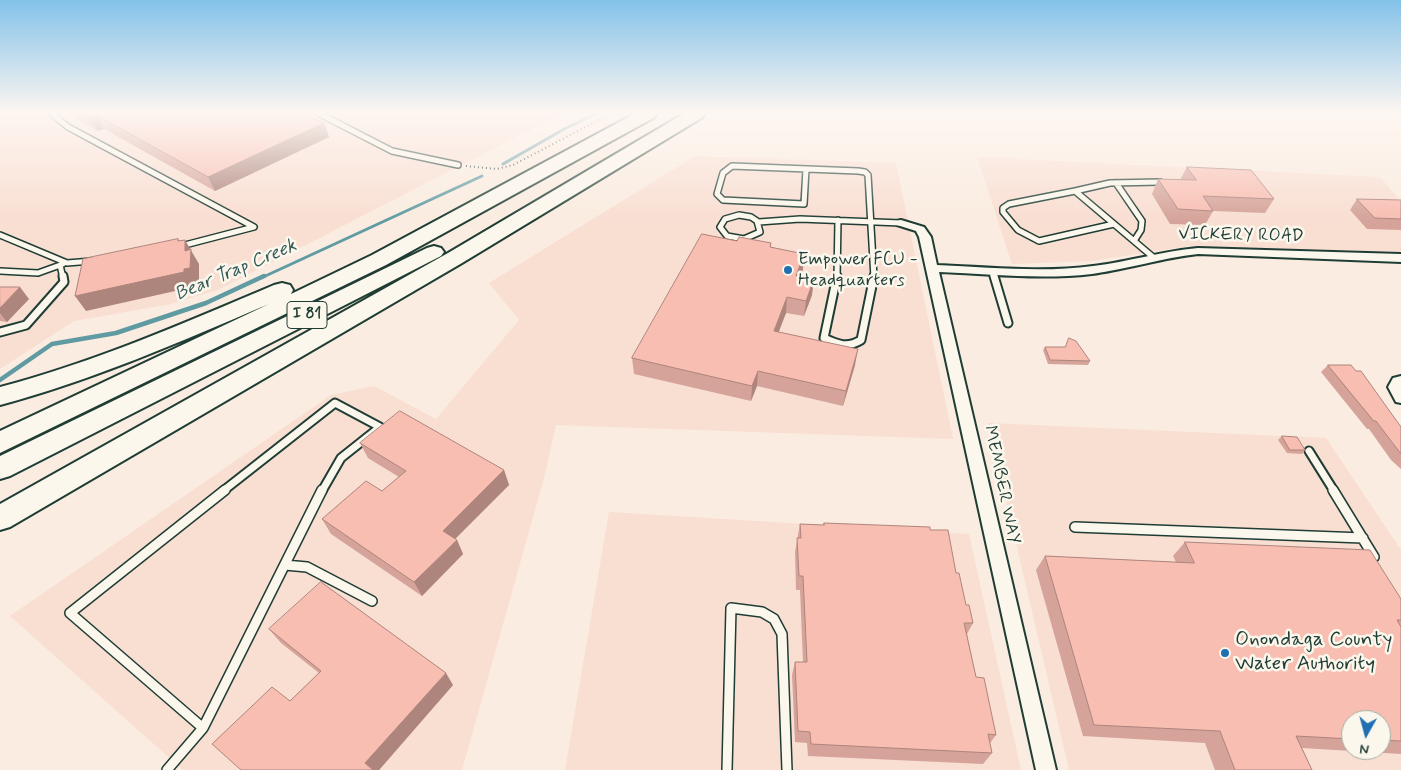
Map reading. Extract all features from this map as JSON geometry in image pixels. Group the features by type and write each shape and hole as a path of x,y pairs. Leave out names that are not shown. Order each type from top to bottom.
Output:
{"highway":[{"name":"I 81","path":"0,443 379,260 583,149"},
{"name":"I 81","path":"0,468 615,164 640,149"},
{"path":"0,518 455,258 615,164"},
{"path":"0,396 35,388 86,371 155,344 301,282 532,177"}],"street":[{"name":"MEMBER WAY","path":"902,222 920,229 925,237 1046,770"},
{"name":"VICKERY ROAD","path":"932,268 1070,272 1095,270 1173,252 1198,251 1401,258"}],"lane":[{"path":"109,149 254,227 179,247"},
{"path":"390,149 458,165"},
{"path":"804,204 723,200 717,194 723,171 726,167 865,172 868,175 874,275 871,297 860,340 852,346 834,344 824,338 837,281 839,257 838,220"},
{"path":"802,219 806,169"},
{"path":"1115,224 1039,241 1029,237 1008,221 1003,208 1010,204 1116,183 1160,182"},
{"path":"1116,183 1142,221 1141,230 1134,241"},
{"path":"1075,191 1153,257"},
{"path":"759,222 760,232 749,238 726,236 720,227 725,219 739,215 759,222 802,219 902,222"},
{"path":"0,235 64,264"},
{"path":"0,271 38,273 64,264 103,260"},
{"path":"0,332 26,325 64,282 64,264"},
{"path":"992,271 1008,323"},
{"path":"167,770 203,728 333,469 341,458 380,427 336,403 70,613 203,728"},
{"path":"1309,452 1377,561"},
{"path":"1075,526 1363,538"},
{"path":"286,565 308,567 372,601"},
{"path":"727,770 731,608 762,612 774,619 782,634 786,770"}],"path":[{"path":"458,165 497,168 512,164 542,149"}],"shaded area":[{"path":"0,149 493,149 220,289 171,304 74,321 0,369"},
{"path":"695,156 896,163 953,439 556,425 544,478 462,770 183,770 10,616 331,395 374,386 436,419 519,320 489,283"},
{"path":"977,157 1380,177 1401,201 1401,252 1190,246 1091,261 1012,264"},
{"path":"988,423 1326,438 1401,550 1401,770 1069,770"},
{"path":"609,512 969,534 1021,770 565,770"}],"building":[{"path":"157,149 268,149 208,177"},
{"path":"1187,167 1251,170 1274,199 1203,196 1213,211 1178,209 1158,179 1196,180"},
{"path":"1357,199 1401,200 1401,219 1375,218"},
{"path":"702,234 737,241 739,237 771,243 770,247 804,254 796,276 814,279 806,301 787,297 774,331 858,349 846,391 758,371 752,386 632,358"},
{"path":"178,239 178,241 185,240 185,251 191,249 190,268 184,269 184,272 75,296 83,259"},
{"path":"0,287 20,287 0,308"},
{"path":"1069,338 1076,341 1090,361 1050,360 1045,347 1065,347"},
{"path":"1328,365 1351,365 1356,371 1361,371 1401,427 1401,454 1376,421 1374,421"},
{"path":"400,411 504,470 443,531 457,540 414,582 322,519 366,481 382,491 406,471 360,443"},
{"path":"1282,436 1297,437 1305,450 1290,450"},
{"path":"824,523 930,527 930,530 948,530 956,573 959,573 966,605 969,605 973,623 964,623 976,677 984,678 996,735 988,734 992,753 811,744 810,732 798,731 795,662 807,662 803,576 799,576 797,538 801,538 800,524 824,525"},
{"name":"Onondaga County Water Authority","path":"1185,542 1370,550 1401,599 1401,620 1397,620 1401,627 1401,741 1391,740 1391,710 1341,710 1341,738 1296,736 1312,770 1235,770 1220,731 1094,725 1045,556 1194,563"},
{"path":"321,582 446,673 365,763 373,770 241,770 212,744 272,687 290,701 321,671 269,629"}],"waterway":[{"name":"Bear Trap Creek","path":"503,164 529,149"},
{"name":"Bear Trap Creek","path":"261,278 482,176"},
{"name":"Bear Trap Creek","path":"0,380 52,344 116,333 206,303 264,276"}],"place":[{"name":"Empower FCU - Headquarters","path":"788,270"},
{"name":"Onondaga County Water Authority","path":"1225,653"}]}
